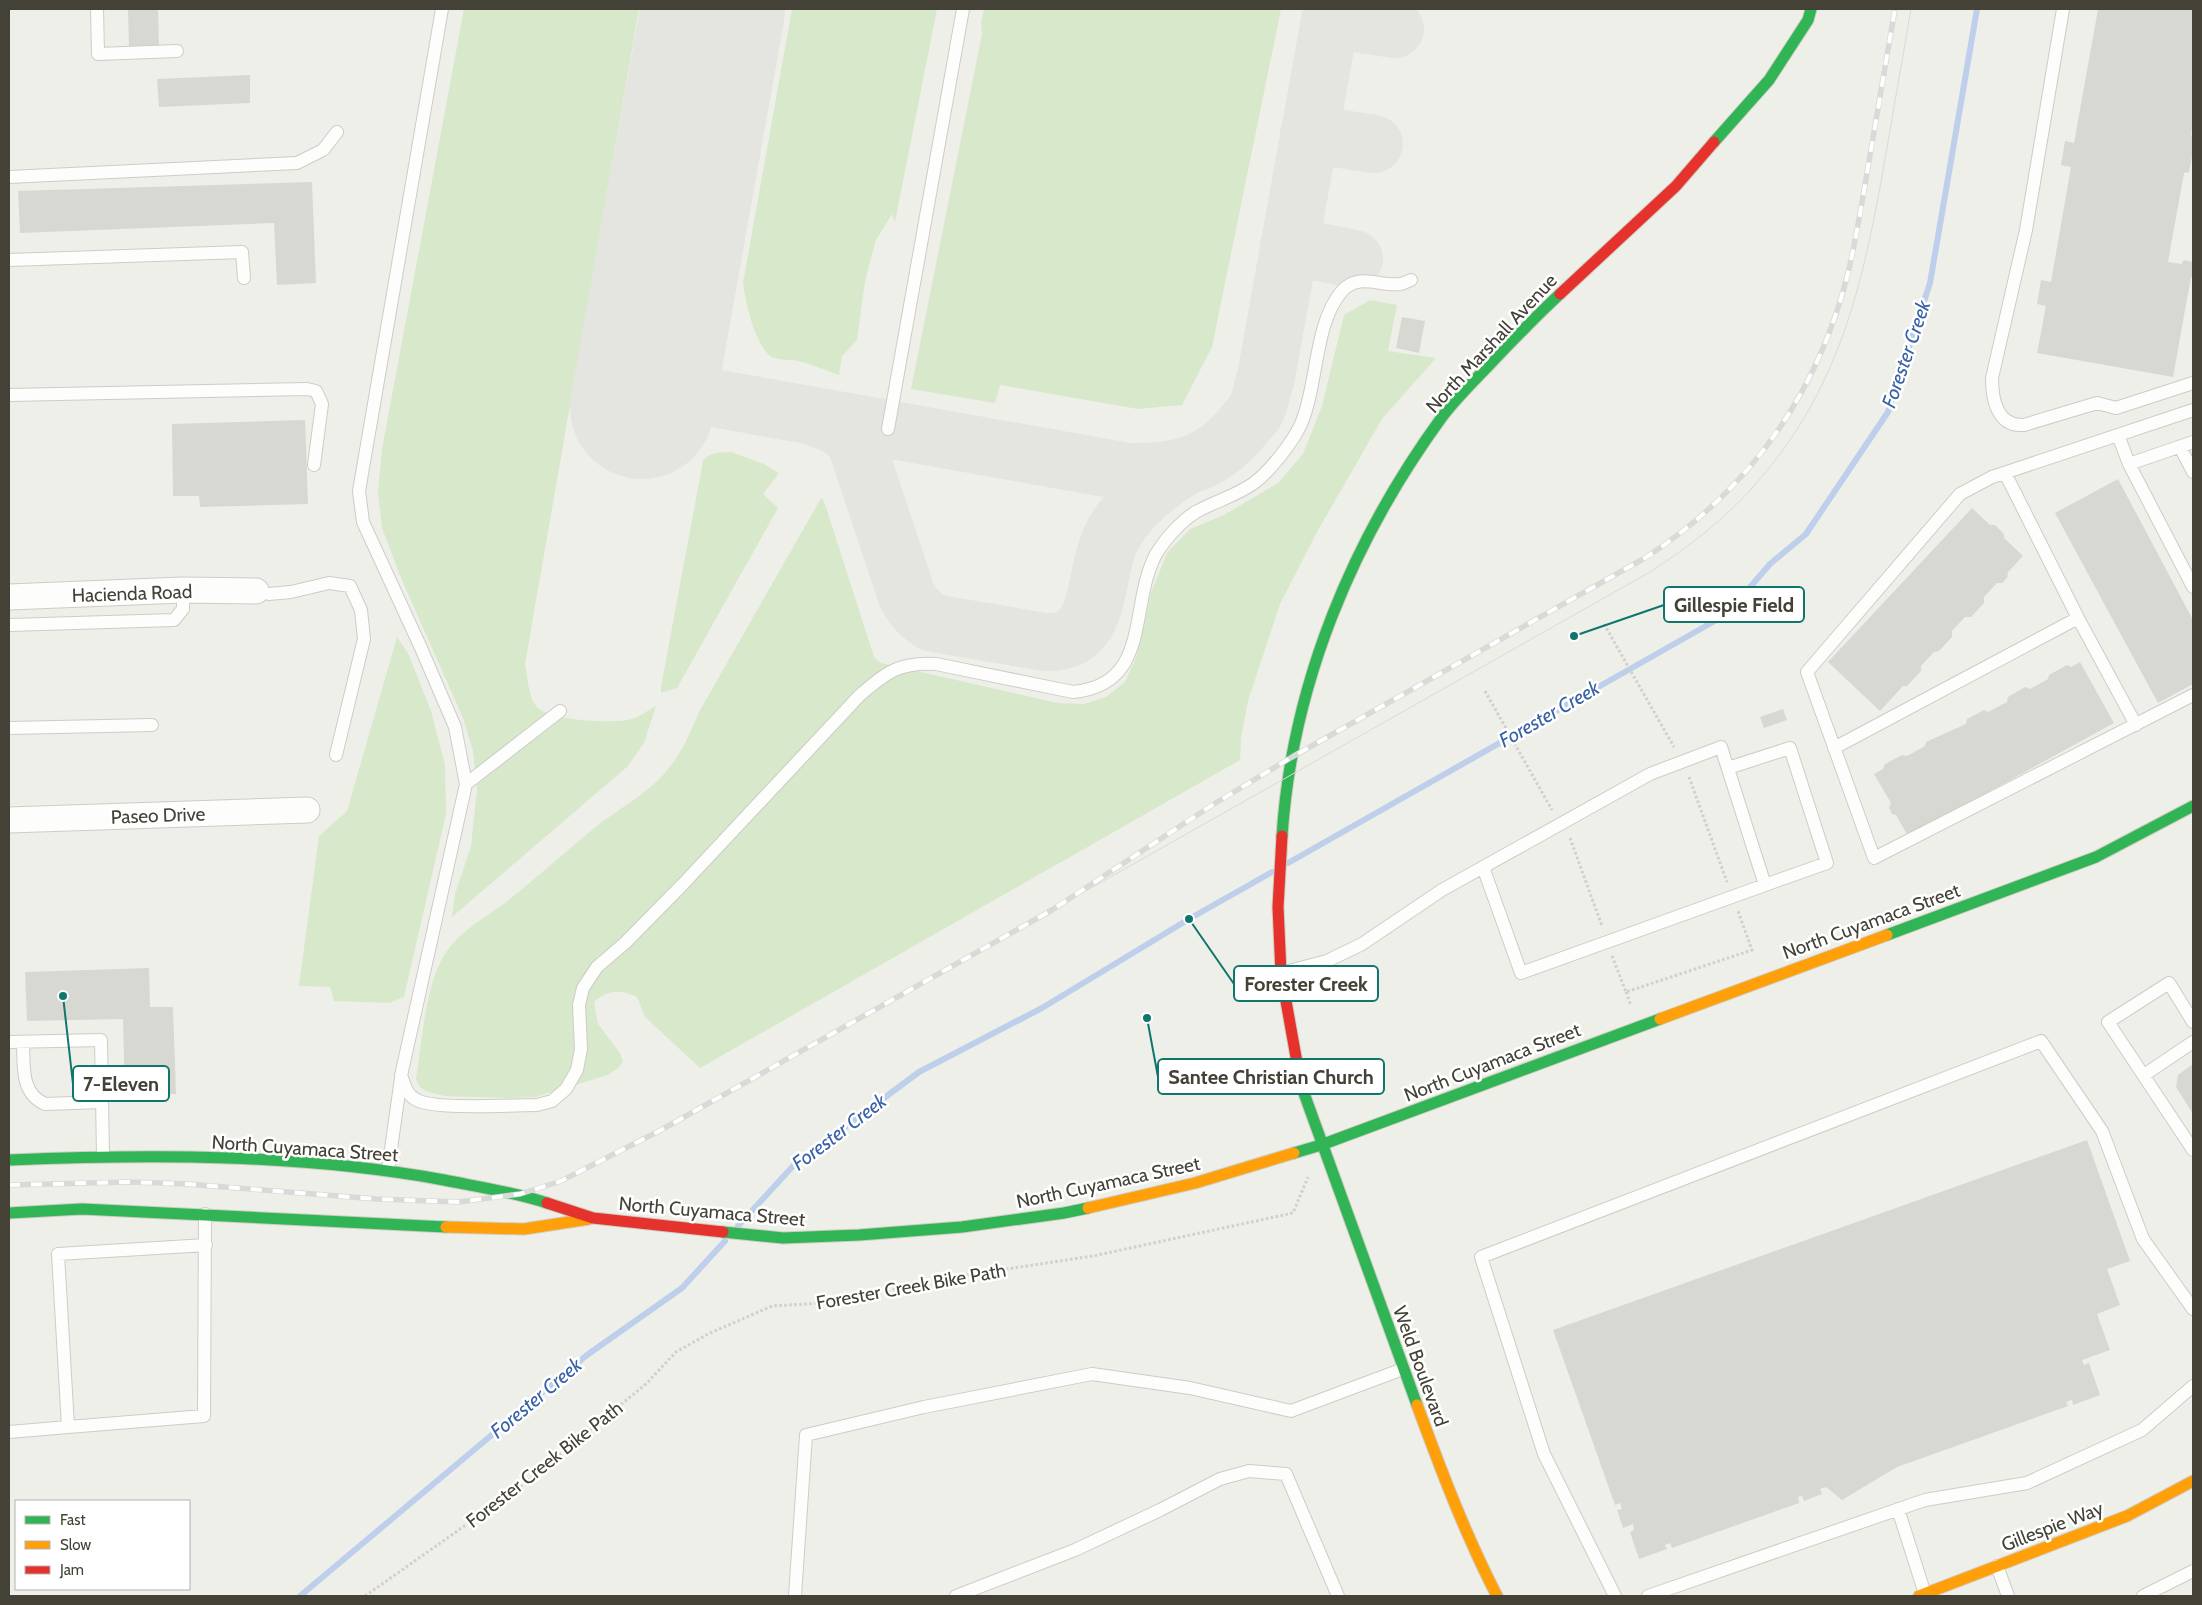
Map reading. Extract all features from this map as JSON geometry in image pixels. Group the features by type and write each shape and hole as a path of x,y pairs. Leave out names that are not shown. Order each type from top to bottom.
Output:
{"main road":[{"name":"North Marshall Avenue","path":"1321,1144 1302,1091 1287,1019 1278,927 1280,856 1286,796 1297,727 1304,699 1334,609 1374,524 1404,471 1443,416 1466,389 1540,312 1676,186 1763,87 1808,20 1811,9"},
{"name":"North Cuyamaca Street","path":"9,1160 103,1156 245,1159 388,1170 520,1194 593,1218 783,1238 859,1235 962,1227 1064,1213 1195,1183 1321,1144 2096,857 2193,806"},
{"name":"Weld Boulevard","path":"1321,1144 1403,1370 1459,1516 1497,1596"},
{"name":"North Cuyamaca Street","path":"9,1213 82,1209 427,1227 524,1229 593,1218"},
{"name":"Gillespie Way","path":"1922,1595 2127,1516 2193,1481"}],"street":[{"name":"Hacienda Road","path":"9,597 183,590 256,591"},
{"name":"Paseo Drive","path":"9,820 308,810"}],"lane":[{"path":"97,9 98,54 177,51"},
{"path":"388,1170 401,1075 466,784 455,727 363,522 359,491 442,9"},
{"path":"888,429 963,9"},
{"path":"2063,9 2026,230 1992,378 1992,393 1995,403 2004,419 2016,426 2097,403 2116,408 2193,382"},
{"path":"9,177 296,163 323,150 337,132"},
{"path":"9,260 242,252 244,278"},
{"path":"401,1075 407,1093 418,1101 438,1105 537,1104 552,1101 566,1089 577,1070 581,1049 579,1005 583,988 597,968 626,942 684,883 860,695 885,673 902,666 917,663 936,664 1073,692 1088,691 1107,684 1124,666 1132,646 1145,585 1156,556 1170,535 1195,512 1222,501 1254,482 1280,455 1301,424 1330,308 1343,289 1357,282 1400,284 1411,280"},
{"path":"9,394 307,389 316,391 322,404 314,465"},
{"path":"2193,410 1992,477 1960,494 1807,672 1874,858 2193,695"},
{"path":"2118,435 2129,464 2193,587"},
{"path":"2129,464 2193,442"},
{"path":"2180,447 2193,472"},
{"path":"2005,473 2078,618 2136,724"},
{"path":"256,591 269,594 291,592 329,583 350,586 361,610 364,639 336,755"},
{"path":"9,626 174,620 183,609 183,590"},
{"path":"1834,748 2078,618"},
{"path":"466,784 560,711"},
{"path":"9,728 152,725"},
{"path":"1281,973 1327,961 1362,944 1442,890 1656,771 1721,747 1766,885"},
{"path":"1483,867 1521,973 1827,863 1790,748 1728,768"},
{"path":"2193,1022 2169,983 2108,1022 2193,1150"},
{"path":"9,1042 101,1040 103,1156"},
{"path":"1614,1596 1544,1454 1481,1257 2042,1041 2102,1131 2143,1239 2193,1309"},
{"path":"23,1042 25,1078 28,1089 38,1101 45,1104 102,1102"},
{"path":"2144,1075 2193,1042"},
{"path":"9,1432 204,1416 205,1214"},
{"path":"68,1427 58,1254 206,1245"},
{"path":"795,1596 806,1435 924,1407 1092,1374 1190,1388 1291,1411 1403,1370"},
{"path":"1648,1596 1924,1500 2028,1483 2142,1430 2193,1386"},
{"path":"956,1596 1075,1550 1220,1479 1249,1471 1286,1474 1338,1596"},
{"path":"1898,1509 1922,1595"},
{"path":"1997,1566 2008,1596"},
{"path":"2143,1596 2193,1571"}],"path":[{"path":"1485,691 1541,794 1569,837 1626,992 1752,950 1688,775 1662,725 1604,624"},
{"name":"Forester Creek Bike Path","path":"365,1596 524,1484 646,1384 676,1352 710,1333 772,1306 842,1302 927,1281 1093,1256 1293,1213 1321,1144"}],"green space":[{"path":"464,9 639,9 525,664 532,699 538,708 556,716 598,721 623,720 635,718 656,706 644,743 628,766 452,917 455,894 471,846 477,789 473,751 463,718 401,578 382,528 378,492 382,449"},
{"path":"792,9 937,9 895,222 892,214 876,240 865,281 857,340 842,356 839,375 804,362 772,357 766,352 752,323 743,283"},
{"path":"984,9 1281,9 1212,347 1182,405 1138,409 1000,385 995,403 911,389 982,34 981,23"},
{"path":"1370,300 1397,305 1388,351 1436,358 1382,419 1317,532 1280,604 1248,701 1241,738 1240,760 700,1068 645,1017 637,997 614,992 604,995 594,1002 598,1024 620,1053 623,1062 608,1075 535,1097 444,1096 426,1091 420,1087 416,1079 428,1000 437,970 449,948 463,934 505,903 597,826 638,797 668,769 682,749 699,712 822,498 874,657 881,663 1058,703 1084,704 1106,697 1125,682 1137,655 1151,593 1167,553 1190,529 1224,515 1278,483 1303,454 1322,406 1344,315"},
{"path":"731,452 764,464 779,473 763,494 778,508 677,688 661,693 703,461 712,454"},
{"path":"397,637 408,653 431,711 445,765 446,814 404,997 389,1003 334,1001 330,987 299,986 319,836 347,811"}],"building":[{"path":"128,9 158,9 159,45 129,46"},
{"path":"2098,9 2193,9 2193,122 2191,135 2193,136 2193,151 2189,172 2184,173 2168,262 2181,264 2184,260 2193,262 2193,277 2191,277 2173,377 2037,353 2046,306 2037,304 2041,280 2051,282 2071,167 2061,165 2065,141 2074,143"},
{"path":"250,75 250,103 159,107 157,79"},
{"path":"312,182 316,283 277,285 274,223 20,233 18,191"},
{"path":"1402,317 1425,321 1419,353 1396,348"},
{"path":"305,420 308,504 200,507 199,496 173,496 172,424"},
{"path":"2118,479 2193,620 2193,684 2158,703 2055,513"},
{"path":"1972,508 1990,525 1995,525 2004,534 2004,538 2023,556 2008,572 2007,578 2002,583 1997,583 1984,597 1984,603 1971,617 1965,617 1952,631 1952,637 1939,651 1934,652 1921,666 1921,671 1907,686 1903,686 1880,711 1828,662"},
{"path":"2080,662 2114,723 1908,836 1896,815 1892,814 1889,808 1891,803 1874,774 1883,769 1885,764 1902,755 1907,756 1925,746 1926,742 1966,724 1967,719 1984,710 1988,712 2007,702 2008,697 2025,687 2030,689 2067,665 2071,667"},
{"path":"1783,709 1787,720 1764,728 1760,717"},
{"path":"149,968 150,1007 173,1007 176,1094 125,1096 123,1019 27,1021 25,972"},
{"path":"2193,1064 2193,1114 2176,1087 2178,1075"},
{"path":"2087,1140 2130,1261 2107,1269 2120,1305 2097,1314 2110,1350 2082,1360 2084,1365 2089,1363 2100,1395 2073,1405 2072,1400 2066,1402 2068,1406 1897,1467 1842,1500 1826,1487 1820,1489 1822,1494 1804,1501 1802,1496 1798,1497 1799,1503 1672,1548 1670,1543 1665,1545 1667,1549 1639,1559 1630,1532 1634,1530 1633,1524 1623,1528 1617,1510 1622,1509 1620,1503 1615,1505 1553,1330"}],"waterway":[{"name":"Forester Creek","path":"1288,863 1727,614 1770,564 1806,534 1888,412 1930,283 1977,9"},
{"name":"Forester Creek","path":"738,1226 794,1165 919,1072 1042,1008 1189,919 1272,872"},
{"name":"Forester Creek","path":"300,1596 587,1355 682,1288 725,1241"}],"taxiway":[{"path":"646,386 1128,472 1162,471 1192,464 1206,458 1232,439 1258,406 1266,377 1332,9"},
{"path":"1330,19 1395,29"},
{"path":"1309,134 1374,144"},
{"path":"1289,246 1354,259"},
{"path":"812,416 844,430 857,446 906,593 920,614 933,623 1045,642 1064,640 1078,633 1087,621 1093,607 1104,557 1116,529 1142,498 1185,466"}],"runway":[{"path":"642,407 713,9"}],"tram line":[{"path":"1052,910 1650,572 1708,530 1747,494 1787,445 1810,408 1829,371 1844,332 1857,292 1876,209 1911,9"}],"railway":[{"path":"9,1185 130,1182 187,1184 376,1199 459,1202 520,1194 561,1181 661,1130 1052,910 1214,804 1292,757 1645,558 1683,531 1717,501 1748,469 1776,434 1799,396 1819,356 1836,314 1852,256 1895,9"}],"traffic: fast":[{"path":"1714,142 1769,80 1808,20 1811,9"},
{"path":"1282,836 1288,779 1299,724 1314,669 1332,615 1355,563 1381,513 1410,464 1442,417 1473,381 1560,294"},
{"path":"1887,935 2096,857 2193,806"},
{"path":"1294,1153 1321,1145 1660,1019"},
{"path":"1301,1085 1417,1405"},
{"path":"9,1160 173,1157 227,1158 336,1165 444,1180 547,1203"},
{"path":"723,1232 783,1238 859,1235 962,1227 1088,1208"},
{"path":"9,1213 82,1209 446,1227"}],"traffic: slow":[{"path":"1660,1019 1887,935"},
{"path":"1088,1208 1195,1183 1294,1153"},
{"path":"446,1227 524,1229 589,1219"},
{"path":"1417,1405 1444,1478 1485,1573 1497,1596"},
{"path":"1919,1596 2127,1516 2193,1481"}],"traffic: jam":[{"path":"1560,294 1676,186 1714,142"},
{"path":"1282,836 1278,907 1281,973 1301,1085"},
{"path":"547,1203 593,1218 723,1232"}],"place":[{"name":"Gillespie Field","path":"1574,636"},
{"name":"Forester Creek","path":"1189,919"},
{"name":"7-Eleven","path":"63,996"},
{"name":"Santee Christian Church","path":"1147,1018"}]}
